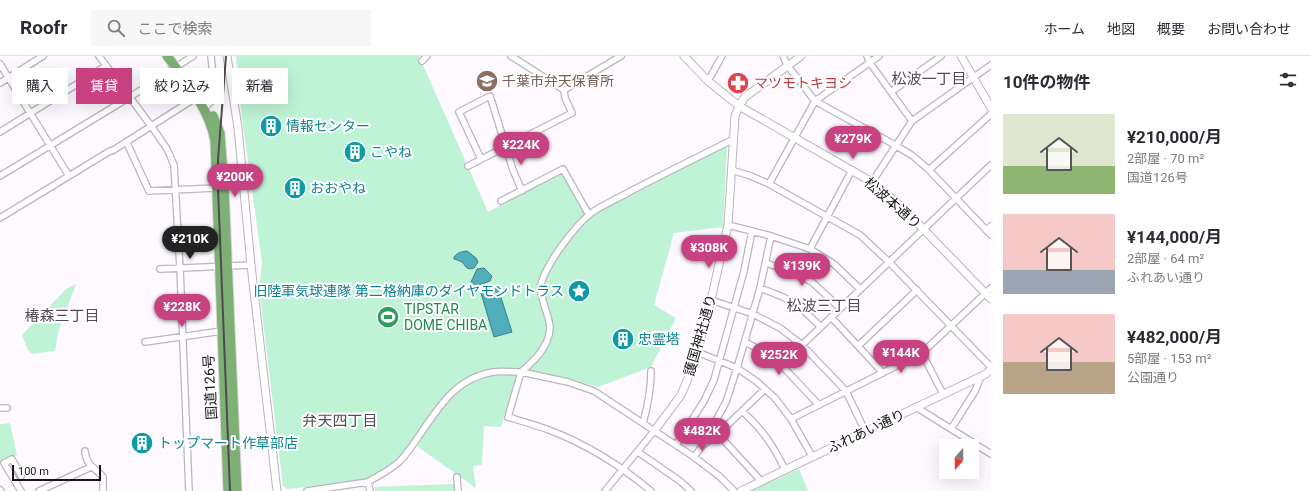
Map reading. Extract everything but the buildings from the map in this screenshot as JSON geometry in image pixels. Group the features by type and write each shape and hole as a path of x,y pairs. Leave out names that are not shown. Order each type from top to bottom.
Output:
{"highway":[{"name":"国道126号","path":"167,56 176,62 206,106 218,127 221,140 224,267 237,491"},
{"name":"国道126号","path":"206,106 215,141 216,188 224,267 222,332 228,491"}],"street":[{"path":"0,83 43,56"},
{"path":"0,132 106,66 99,56"},
{"path":"132,95 176,62 193,56"},
{"path":"206,106 215,98 211,56"},
{"path":"227,56 238,128 251,265 277,491"},
{"path":"422,61 427,56"},
{"path":"511,56 564,90"},
{"path":"564,90 621,56"},
{"name":"松波本通り","path":"684,56 708,81 739,106 872,182 903,208 988,291 991,299"},
{"path":"708,81 722,56"},
{"path":"783,56 787,65 815,101 913,156 929,170 956,199 989,228 991,235"},
{"path":"739,106 745,97 751,92 801,56"},
{"path":"867,56 870,63 912,121"},
{"path":"769,184 815,101 879,56"},
{"path":"891,92 941,56"},
{"path":"960,56 989,99 991,108"},
{"path":"0,64 70,176"},
{"path":"872,182 912,121 991,65"},
{"path":"468,166 572,113 564,98 564,90"},
{"path":"481,159 459,112 490,96 513,170 522,191"},
{"path":"132,100 166,148 174,165 180,269 189,491"},
{"path":"0,176 118,104"},
{"path":"0,218 110,151 127,143 186,104"},
{"name":"護国神社通り","path":"606,491 655,430 681,394 687,381 697,352 711,300 728,225 732,140 735,116 739,106"},
{"path":"929,170 991,114"},
{"path":"652,491 624,470 597,453 549,430 508,417 521,372 540,353 549,335 550,327 541,295 542,280 551,263 566,241 589,215 676,168 732,140"},
{"path":"127,143 149,191 216,188"},
{"path":"802,345 923,228 991,165"},
{"path":"501,201 563,169 589,215"},
{"path":"731,170 751,176 769,184 860,235 917,290 991,368"},
{"path":"810,249 852,170"},
{"path":"728,225 771,236 810,249 834,264 860,289"},
{"path":"676,445 704,401 714,380 744,271 752,231"},
{"path":"694,457 702,446 726,402 753,314 771,236"},
{"path":"766,263 792,272 812,282 840,308"},
{"path":"160,269 251,265"},
{"path":"760,288 798,305 821,327"},
{"path":"858,346 917,290"},
{"path":"791,418 922,354 988,291"},
{"path":"711,300 753,314 780,328 802,345 846,391 865,431"},
{"path":"831,317 883,373"},
{"path":"145,342 222,332"},
{"path":"745,342 764,352 784,369 819,404"},
{"path":"697,352 737,368 756,381 775,398 791,418 812,456"},
{"path":"922,354 943,394"},
{"name":"ふれあい通り","path":"741,491 981,376 991,368"},
{"path":"643,423 648,405 651,371"},
{"path":"307,491 368,482 399,462 444,400 462,385 477,377 493,372 521,372 568,382 594,391 694,457 719,476 734,491"},
{"path":"951,429 975,391 981,376"},
{"path":"702,446 718,434 765,389"},
{"path":"916,407 991,454"},
{"path":"0,408 7,408"},
{"path":"742,412 757,425 773,447 785,469"},
{"path":"718,434 761,481"},
{"path":"85,451 87,461 91,467 103,477 102,491"},
{"path":"638,452 680,481 691,491"},
{"path":"21,476 12,459 4,462 21,491"},
{"path":"39,491 91,467"},
{"path":"457,477 458,491"},
{"path":"368,482 370,491"}],"green space":[{"path":"236,56 419,56 488,212 559,174 565,175 591,217 650,184 725,146 727,148 723,227 674,233 654,305 676,318 651,367 598,387 566,378 521,369 510,397 501,427 484,426 482,465 473,466 476,488 411,442 396,461 384,471 370,479 287,489 283,486 259,288 262,262 240,104 288,104 288,68 237,68"},
{"path":"76,284 58,333 55,351 32,354 28,350 22,335 66,289"},
{"path":"10,423 17,455 0,462 0,424"},
{"path":"799,469 808,491 751,491"},
{"path":"455,484 455,491 375,491 374,487"}],"water":[{"path":"467,251 476,258 478,262 474,268 467,268 462,262 454,259 458,253"},
{"path":"484,268 492,276 490,281 476,286 471,282 477,269"},
{"path":"498,288 512,332 494,337 481,293"}],"railway":[{"path":"226,56 218,160 218,188 230,491"}],"place":[{"name":"千葉市弁天保育所","path":"487,81"},
{"name":"マツモトキヨシ","path":"738,83"},
{"name":"情報センター","path":"271,126"},
{"name":"こやね","path":"355,152"},
{"name":"おおやね","path":"295,188"},
{"name":"旧陸軍気球連隊 第二格納庫のダイヤモンドトラス","path":"579,291"},
{"name":"TIPSTAR DOME CHIBA","path":"388,317"},
{"name":"忠霊塔","path":"623,339"},
{"name":"トップマート作草部店","path":"142,443"}],"district":[{"name":"松波一丁目","path":"929,79"},
{"name":"松波三丁目","path":"824,306"},
{"name":"椿森三丁目","path":"62,316"},
{"name":"弁天四丁目","path":"340,421"}]}
